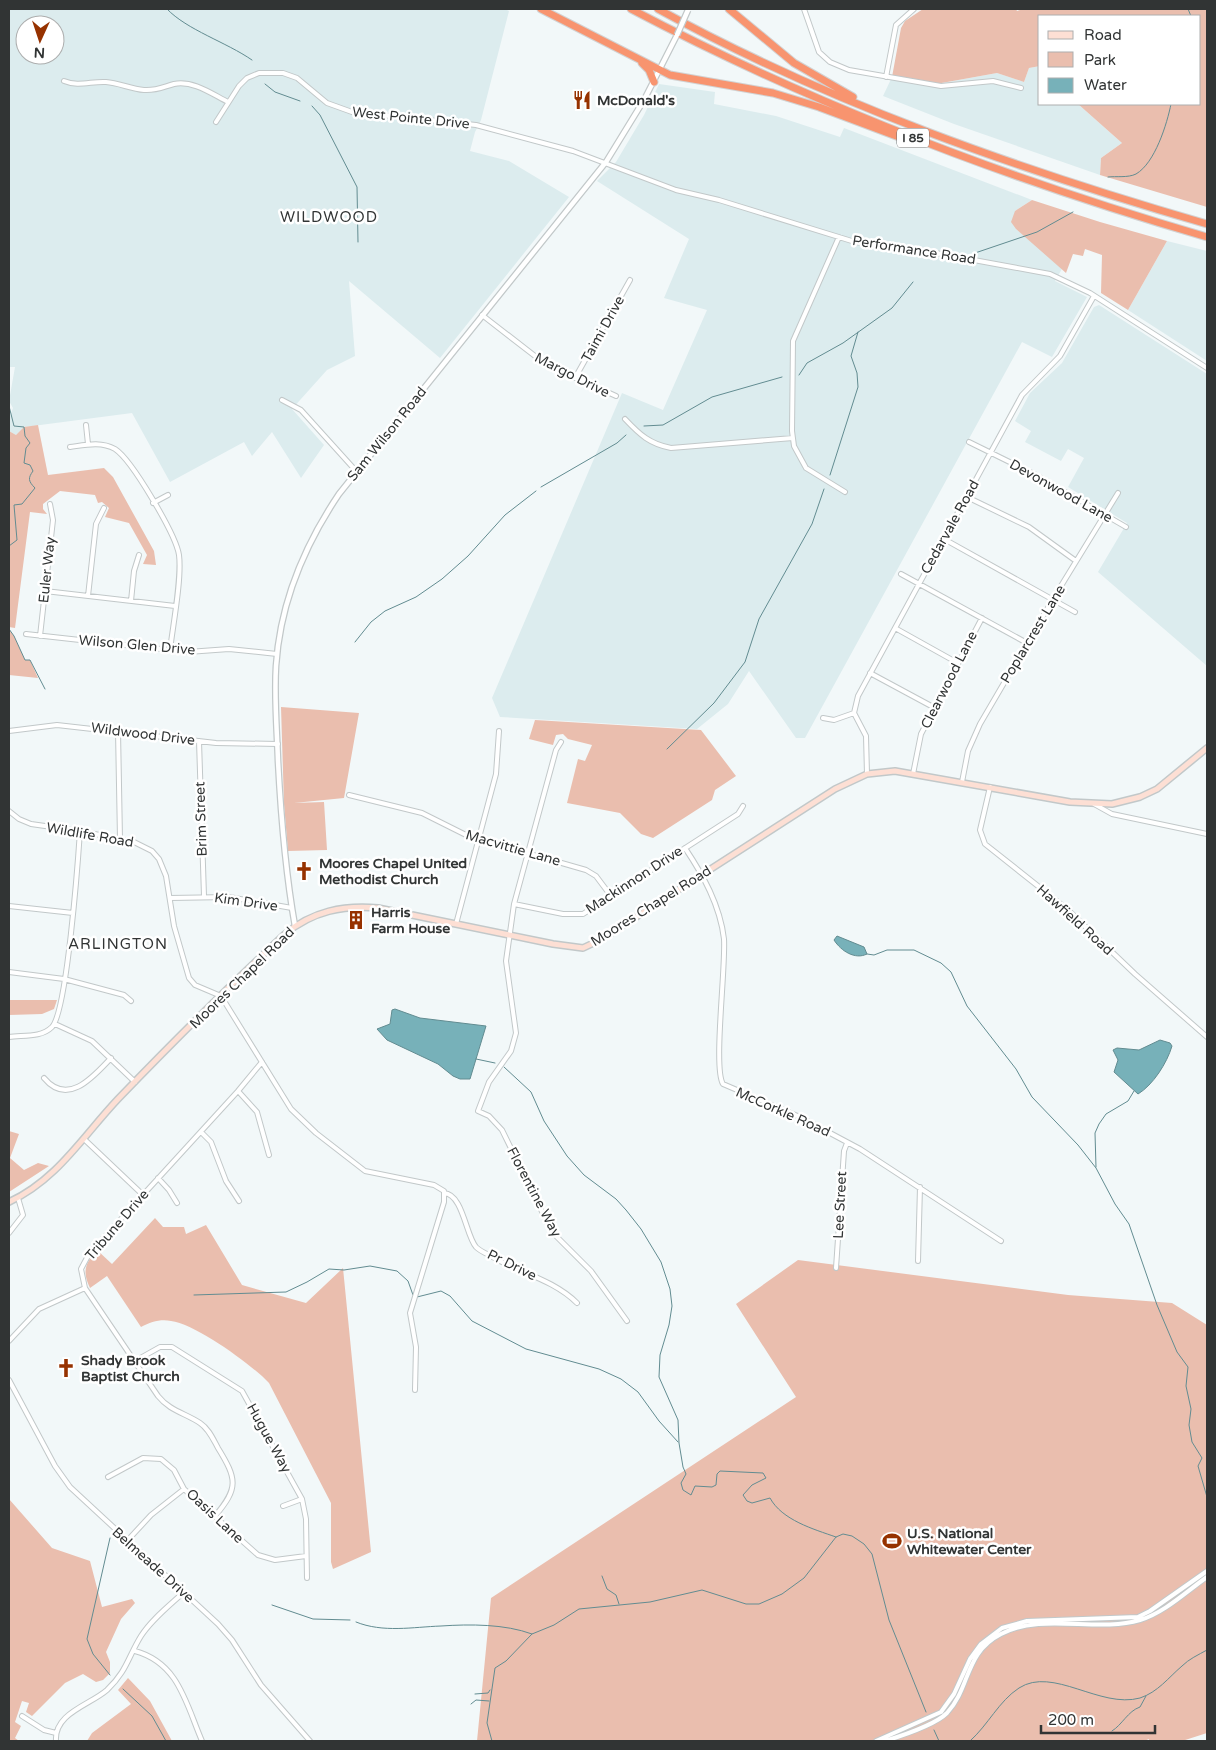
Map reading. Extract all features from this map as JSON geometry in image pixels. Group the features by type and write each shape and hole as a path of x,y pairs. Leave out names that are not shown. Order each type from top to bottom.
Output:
{"highway":[{"path":"541,9 660,70 676,76 752,88 794,99 888,134 936,147"},
{"name":"I 85","path":"631,9 741,64 823,101 936,147 1095,203 1207,237"},
{"name":"I 85","path":"658,9 745,53 877,111 1014,164 1088,189 1207,224"},
{"path":"728,9 794,63 877,111"},
{"path":"634,57 647,68 654,82"}],"main road":[{"name":"Moores Chapel Road","path":"9,1202 49,1177 135,1082 221,996 295,926 324,912 357,906 378,908 572,947 587,946 602,939 835,789 867,774 888,771 1094,804 1119,803 1150,792 1173,777 1207,748"}],"street":[{"name":"Sam Wilson Road","path":"295,926 283,852 278,744 277,654 286,604 305,553 325,515 357,472 606,162 654,82 688,9"},
{"path":"804,9 815,41 823,57 844,69 941,86 993,81 1021,88"},
{"path":"886,77 896,25 908,11 914,9"},
{"name":"West Pointe Drive","path":"216,122 239,86 247,78 259,73 283,73 297,78 327,103 352,112 466,123 606,162"},
{"path":"64,81 75,84 113,82 134,89 151,90 174,84 186,84 197,86 228,102"},
{"name":"Performance Road","path":"606,162 631,174 676,190 720,200 866,244 914,249 1050,274 1066,280 1094,296 1207,368"},
{"path":"839,237 793,340 793,438 800,458 806,468 845,492"},
{"name":"Taimi Drive","path":"575,378 630,280"},
{"name":"Cedarvale Road","path":"854,713 855,702 870,673 1022,396 1060,356 1094,296"},
{"name":"Margo Drive","path":"482,315 537,359 616,396"},
{"path":"282,400 301,410 357,472"},
{"path":"626,419 642,437 659,446 671,448 793,438"},
{"path":"86,425 88,444"},
{"name":"Devonwood Lane","path":"970,442 1036,475 1126,527"},
{"path":"70,447 88,444 107,446 121,453 135,470 179,553 170,650"},
{"name":"Poplarcrest Lane","path":"962,782 968,751 974,735 1053,599 1118,493"},
{"path":"154,503 168,496"},
{"path":"967,497 1030,527 1076,561"},
{"name":"Euler Way","path":"40,636 53,520 50,504"},
{"path":"88,596 96,524 104,508"},
{"path":"944,539 1076,612"},
{"path":"132,601 134,571 139,556"},
{"path":"901,574 1027,643"},
{"path":"45,591 175,606"},
{"name":"Clearwood Lane","path":"913,774 921,734 956,662 982,618"},
{"path":"895,628 956,662"},
{"name":"Wilson Glen Drive","path":"26,634 188,652 228,649 277,654"},
{"path":"870,673 935,708"},
{"path":"823,718 834,720 854,713 866,736 867,774"},
{"name":"Wildwood Drive","path":"9,731 57,725 234,745 278,744"},
{"path":"456,924 496,774 498,731"},
{"path":"118,732 120,839"},
{"name":"Brim Street","path":"199,741 204,896"},
{"path":"509,935 514,904 556,750 561,742"},
{"name":"Hawfield Road","path":"990,787 980,830 985,844 1067,909 1135,974 1207,1037"},
{"name":"Macvittie Lane","path":"349,795 422,813 464,835 590,871 600,880 611,896"},
{"path":"1094,804 1112,814 1207,834"},
{"name":"Mackinnon Drive","path":"514,904 578,915 611,896 738,814 743,806"},
{"name":"Wildlife Road","path":"9,811 19,819 31,824 80,831 142,844 155,854 164,870 174,926 189,978 195,985 221,996"},
{"path":"9,1037 38,1034 48,1030 54,1024 64,979 73,914 80,831"},
{"name":"McCorkle Road","path":"685,848 703,874 717,912 724,941 719,1070 721,1081 729,1088 780,1108 847,1142 920,1187 1001,1241"},
{"name":"Kim Drive","path":"170,898 204,896 239,898 292,908"},
{"path":"9,906 73,914"},
{"name":"Florentine Way","path":"509,935 506,972 513,1003 516,1033 511,1051 488,1082 478,1111 489,1116 502,1130 552,1232 591,1271 627,1321"},
{"path":"9,972 64,979 124,995 131,1001"},
{"path":"221,996 291,1109 300,1119 365,1171 434,1185 444,1193 444,1202 410,1313 416,1347 414,1365 415,1390"},
{"path":"54,1024 87,1039 111,1058 135,1082"},
{"path":"44,1078 57,1087 76,1088 88,1082 111,1058"},
{"name":"Tribune Drive","path":"215,1516 232,1493 234,1481 230,1467 204,1427 165,1405 86,1288 81,1274 86,1258 142,1194 238,1091 262,1062"},
{"path":"238,1091 258,1112 269,1155"},
{"path":"201,1132 211,1142 226,1181 239,1201"},
{"path":"84,1139 142,1194"},
{"name":"Lee Street","path":"836,1268 844,1151 847,1142"},
{"path":"158,1178 177,1202"},
{"path":"918,1261 920,1187"},
{"name":"Pr Drive","path":"444,1193 452,1196 458,1205 475,1246 511,1267 551,1284 576,1303"},
{"path":"9,1232 23,1215 18,1198"},
{"path":"9,1341 39,1309 86,1288"},
{"name":"Hugue Way","path":"135,1361 160,1347 172,1347 242,1391 302,1499 306,1519 307,1578"},
{"name":"Belmeade Drive","path":"9,1380 66,1483 228,1635 261,1685 310,1741"},
{"name":"Oasis Lane","path":"108,1477 143,1458 157,1458 170,1465 184,1489 263,1558 275,1560 306,1556"},
{"path":"127,1541 151,1515 184,1489"},
{"path":"283,1506 302,1499"},
{"path":"876,1741 941,1712 954,1694 970,1660 986,1640 1002,1628 1027,1621 1138,1617 1157,1607 1207,1571"},
{"path":"885,1741 936,1721 945,1715 953,1706 972,1662 982,1648 1002,1633 1026,1625 1106,1624 1141,1620 1156,1613 1207,1577"},
{"path":"56,1741 56,1733 62,1723 78,1707 101,1695 120,1678 140,1638 150,1623 184,1592"},
{"path":"135,1651 161,1662 176,1679 202,1741"},
{"path":"22,1716 44,1730 56,1733"}],"shaded area":[{"path":"9,9 505,9 509,11 481,120 475,132 470,151 509,161 569,197 440,358 349,281 355,356 327,370 292,409 324,445 301,478 272,432 252,456 244,442 170,482 132,413 25,427 16,435 9,431 9,419 13,408 9,401 15,367 9,367"},
{"path":"1038,66 1038,105 1079,105 1122,143 1101,158 1100,175 954,124 883,96 892,77 936,84 997,73 1024,82 1029,68"},
{"path":"659,84 715,92 714,104 776,116 840,137 844,128 1032,200 1015,211 1016,229 1063,267 1055,281 1087,297 1052,357 1022,342 805,738 796,738 749,671 728,704 697,729 500,717 492,698 622,393 663,410 707,310 664,298 689,239 597,181 616,162 644,115"},
{"path":"1167,241 1207,251 1207,361 1128,310"},
{"path":"1099,305 1207,374 1207,666 1098,572 1127,523 1068,487 1084,458 1068,449 1061,461 1025,442 1031,431 1015,421 1030,393 1062,363 1094,307"}],"green space":[{"path":"923,9 1016,9 1017,11 1023,9 1207,9 1207,207 1100,175 1101,158 1122,143 1079,105 1201,105 1201,15 1038,15 1038,66 1029,68 1024,82 997,73 936,84 892,77 901,28 905,21"},
{"path":"1032,200 1167,241 1128,310 1101,293 1102,255 1085,249 1083,256 1073,254 1066,273 1016,229 1011,222 1015,211"},
{"path":"38,425 48,475 104,468 113,477 154,551 156,565 143,564 147,555 129,523 105,517 109,508 102,502 98,503 95,495 60,491 43,504 43,509 47,514 30,512 15,628 9,627 9,431 16,435 24,427"},
{"path":"9,629 25,660 30,660 38,678 9,675"},
{"path":"281,707 359,713 344,798 294,803 324,802 327,850 288,851 284,804"},
{"path":"535,720 701,730 736,776 715,790 712,800 653,838 641,834 620,813 567,803 578,759 585,761 592,745 568,739 563,734 556,735 553,745 529,739"},
{"path":"9,1000 57,1000 54,1009 42,1014 9,1015"},
{"path":"9,1131 19,1134 10,1158 24,1170 38,1163 49,1166 9,1192"},
{"path":"155,1218 163,1227 184,1227 186,1234 206,1225 242,1285 306,1303 343,1268 371,1552 333,1569 331,1562 331,1503 269,1383 261,1375 223,1346 182,1324 163,1320 141,1327 107,1276 90,1288 86,1277 86,1268 97,1250 112,1264"},
{"name":"U.S. National Whitewater Center","path":"798,1260 1068,1295 1172,1303 1207,1325 1207,1733 1182,1741 1149,1741 1149,1739 1144,1741 477,1741 491,1598 796,1397 736,1304"},
{"path":"9,1499 52,1548 90,1561 102,1607 132,1599 135,1603 121,1619 106,1652 110,1662 110,1673 103,1680 96,1682 83,1674 65,1683 32,1716 26,1712 29,1703 22,1701 15,1722 21,1726 15,1738 19,1741 9,1741"},
{"path":"128,1678 150,1701 172,1741 87,1741 92,1733 131,1704 118,1690"}],"water":[{"path":"837,936 864,947 867,954 858,956 844,951 834,940"},
{"path":"395,1009 420,1018 486,1026 470,1079 460,1079 453,1076 438,1064 387,1040 377,1029 390,1024 392,1010"},
{"path":"1160,1040 1170,1043 1172,1046 1170,1053 1154,1079 1138,1094 1114,1072 1118,1060 1113,1050 1117,1048 1139,1050"}],"waterway":[{"path":"167,9 196,30 231,47 252,60"},
{"path":"1188,9 1191,15"},
{"path":"265,84 275,92 300,101"},
{"path":"1108,177 1133,175 1143,169 1159,142 1167,122 1171,105"},
{"path":"312,106 320,115 357,187 358,242"},
{"path":"975,253 1037,232 1073,212"},
{"path":"799,375 807,363 843,343 892,308 913,282"},
{"path":"830,475 858,387 857,373 851,356 858,332"},
{"path":"644,426 663,425 712,397 782,377"},
{"path":"9,406 14,426 24,427 25,436 30,443 26,448 24,463 30,465 33,471 29,479 35,488 22,504 14,505 17,540 9,546"},
{"path":"541,487 617,443 626,435"},
{"path":"667,749 714,703 745,662 759,619 812,524 824,489"},
{"path":"355,642 371,622 385,611 416,597 442,579 468,556 505,515 536,491"},
{"path":"9,629 25,660 30,660 45,689"},
{"path":"867,954 874,955 887,950 914,950 941,963 951,972 967,1006 1016,1069 1032,1097 1078,1145 1096,1168 1115,1204 1129,1224 1157,1305 1177,1352 1188,1367 1186,1386 1191,1409 1189,1425 1192,1442 1202,1458 1198,1466 1207,1497"},
{"path":"476,1059 495,1063"},
{"path":"504,1067 531,1092 544,1121 567,1156 584,1175 616,1199 626,1210 641,1229 661,1262 670,1289 672,1306 669,1325 660,1355 659,1377 678,1420 679,1443 686,1474 681,1483 683,1490 691,1495 695,1486 712,1487 716,1485 717,1474 720,1471 763,1473 766,1478 752,1485 743,1495 747,1501 752,1503 770,1498 775,1506 790,1518 836,1537"},
{"path":"1096,1167 1095,1133 1099,1124 1106,1114 1128,1101 1134,1091"},
{"path":"194,1295 286,1292 329,1269 344,1270 370,1266 397,1271 408,1281 413,1295"},
{"path":"417,1297 441,1291 450,1296 472,1321 526,1349 599,1369 621,1379 638,1392 659,1421 678,1442"},
{"path":"356,1622 387,1628 487,1626 510,1628 532,1634 554,1625 579,1609 650,1602 702,1590 746,1604 759,1604 782,1594 804,1578 836,1537 843,1534 852,1536 864,1544 872,1554 889,1620 926,1712"},
{"path":"110,1538 87,1639 93,1654 110,1675"},
{"path":"602,1576 607,1589 616,1595 619,1604"},
{"path":"272,1605 313,1619 350,1620"},
{"path":"492,1741 487,1723 495,1668 506,1661 532,1634"},
{"path":"970,1741 1012,1693 1032,1683 1062,1684 1109,1698 1125,1700 1140,1698 1158,1688 1188,1661 1207,1650"},
{"path":"123,1689 152,1716 166,1741"},
{"path":"475,1694 488,1693 490,1690"},
{"path":"1112,1731 1140,1707 1146,1696"},
{"path":"471,1704 476,1700 489,1701"},
{"path":"934,1730 939,1741"}],"place":[{"name":"McDonald's","path":"582,100"},
{"name":"Moores Chapel United Methodist Church","path":"304,871"},
{"name":"Harris Farm House","path":"356,920"},
{"name":"Shady Brook Baptist Church","path":"66,1368"},
{"name":"U.S. National Whitewater Center","path":"892,1541"}],"district":[{"name":"WILDWOOD","path":"329,217"},
{"name":"ARLINGTON","path":"118,944"}]}
